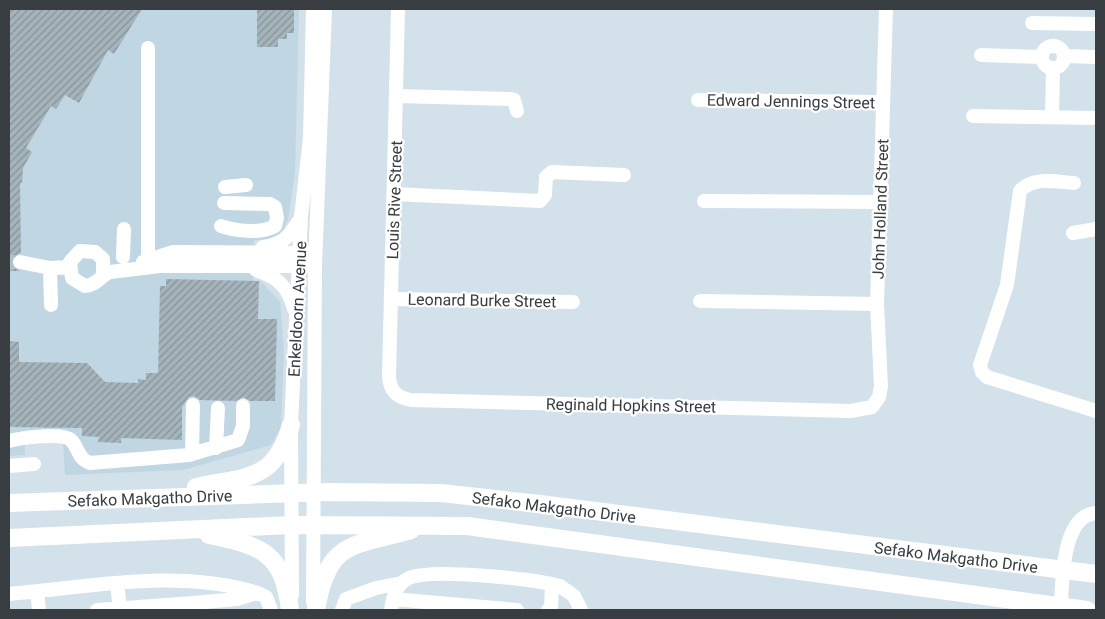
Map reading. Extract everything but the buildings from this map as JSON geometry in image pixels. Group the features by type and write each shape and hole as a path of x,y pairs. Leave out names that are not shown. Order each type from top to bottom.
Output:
{"main road":[{"path":"167,496 193,488 253,476 275,460 286,443 291,425"},
{"name":"Sefako Makgatho Drive","path":"9,503 313,492 426,492 540,504 1096,574"},
{"name":"Sefako Makgatho Drive","path":"9,538 291,525 433,524 467,526 548,535 1087,610"},
{"path":"315,610 325,574 330,564 342,552 358,543 433,524"},
{"path":"184,530 248,544 268,555 282,572 291,610"}],"street":[{"name":"Enkeldoorn Avenue","path":"291,610 291,425 302,217 310,138 313,9"},
{"name":"Enkeldoorn Avenue","path":"315,610 313,492 316,260 325,9"},
{"name":"Louis Rive Street","path":"392,390 389,376 398,9"},
{"name":"John Holland Street","path":"872,407 876,403 881,386 877,304 886,9"},
{"path":"1032,23 1096,24"},
{"path":"1053,23 1054,46"},
{"path":"1054,46 1062,49 1065,56 1060,66 1053,68 1046,65 1042,57 1046,49 1054,46"},
{"path":"148,48 148,261"},
{"path":"981,55 1042,57"},
{"path":"1065,56 1096,58"},
{"path":"1052,117 1053,68"},
{"path":"397,96 511,99 514,100 517,110"},
{"name":"Edward Jennings Street","path":"698,100 883,102"},
{"path":"973,116 1096,118"},
{"path":"394,194 540,201 545,195 546,177 552,172 624,175"},
{"path":"1074,183 1044,181 1029,183 1020,191 1007,285 980,365 982,372 987,377 1096,411"},
{"path":"224,187 246,186"},
{"path":"704,201 880,202"},
{"path":"221,226 240,230 270,229 275,226 277,218 274,207 270,204 224,204"},
{"path":"246,259 282,242 290,235 302,217"},
{"path":"123,257 124,229"},
{"path":"1073,233 1096,229"},
{"path":"148,234 158,243 172,246 181,252"},
{"path":"297,322 290,296 281,282 246,259 181,252 169,253 148,261 122,266 109,264 95,252 85,250 76,254 69,267 72,278 80,285 96,283 103,275 160,266 246,259 316,260"},
{"path":"102,259 103,275"},
{"path":"20,262 50,268 69,267"},
{"path":"50,268 50,305"},
{"name":"Leonard Burke Street","path":"392,299 573,302"},
{"path":"700,302 877,304"},
{"name":"Reginald Hopkins Street","path":"392,390 400,398 411,400 851,411 872,407"},
{"path":"192,454 193,405"},
{"path":"9,441 67,437 72,441 80,458 90,463 192,454 229,444 241,436 243,406"},
{"path":"216,448 218,408"},
{"path":"9,466 34,464"},
{"path":"1061,607 1063,570 1074,527 1084,518 1096,513"},
{"path":"342,610 346,599 354,594 402,583 419,576 449,575 560,586 574,596 581,610"},
{"path":"9,594 117,583 184,580 258,593 266,597 271,610"},
{"path":"117,583 120,609"},
{"path":"402,583 392,604 517,610"},
{"path":"548,610 551,608 552,584"},
{"path":"37,592 38,610"},
{"path":"97,610 194,607 258,593"}],"shaded area":[{"path":"9,9 299,9 295,172 288,220 283,230 273,240 254,240 253,280 261,281 280,302 284,348 281,427 271,445 183,470 65,475 63,441 25,442 25,455 9,456"}],"tunnel":[{"path":"9,262 20,262"}]}
